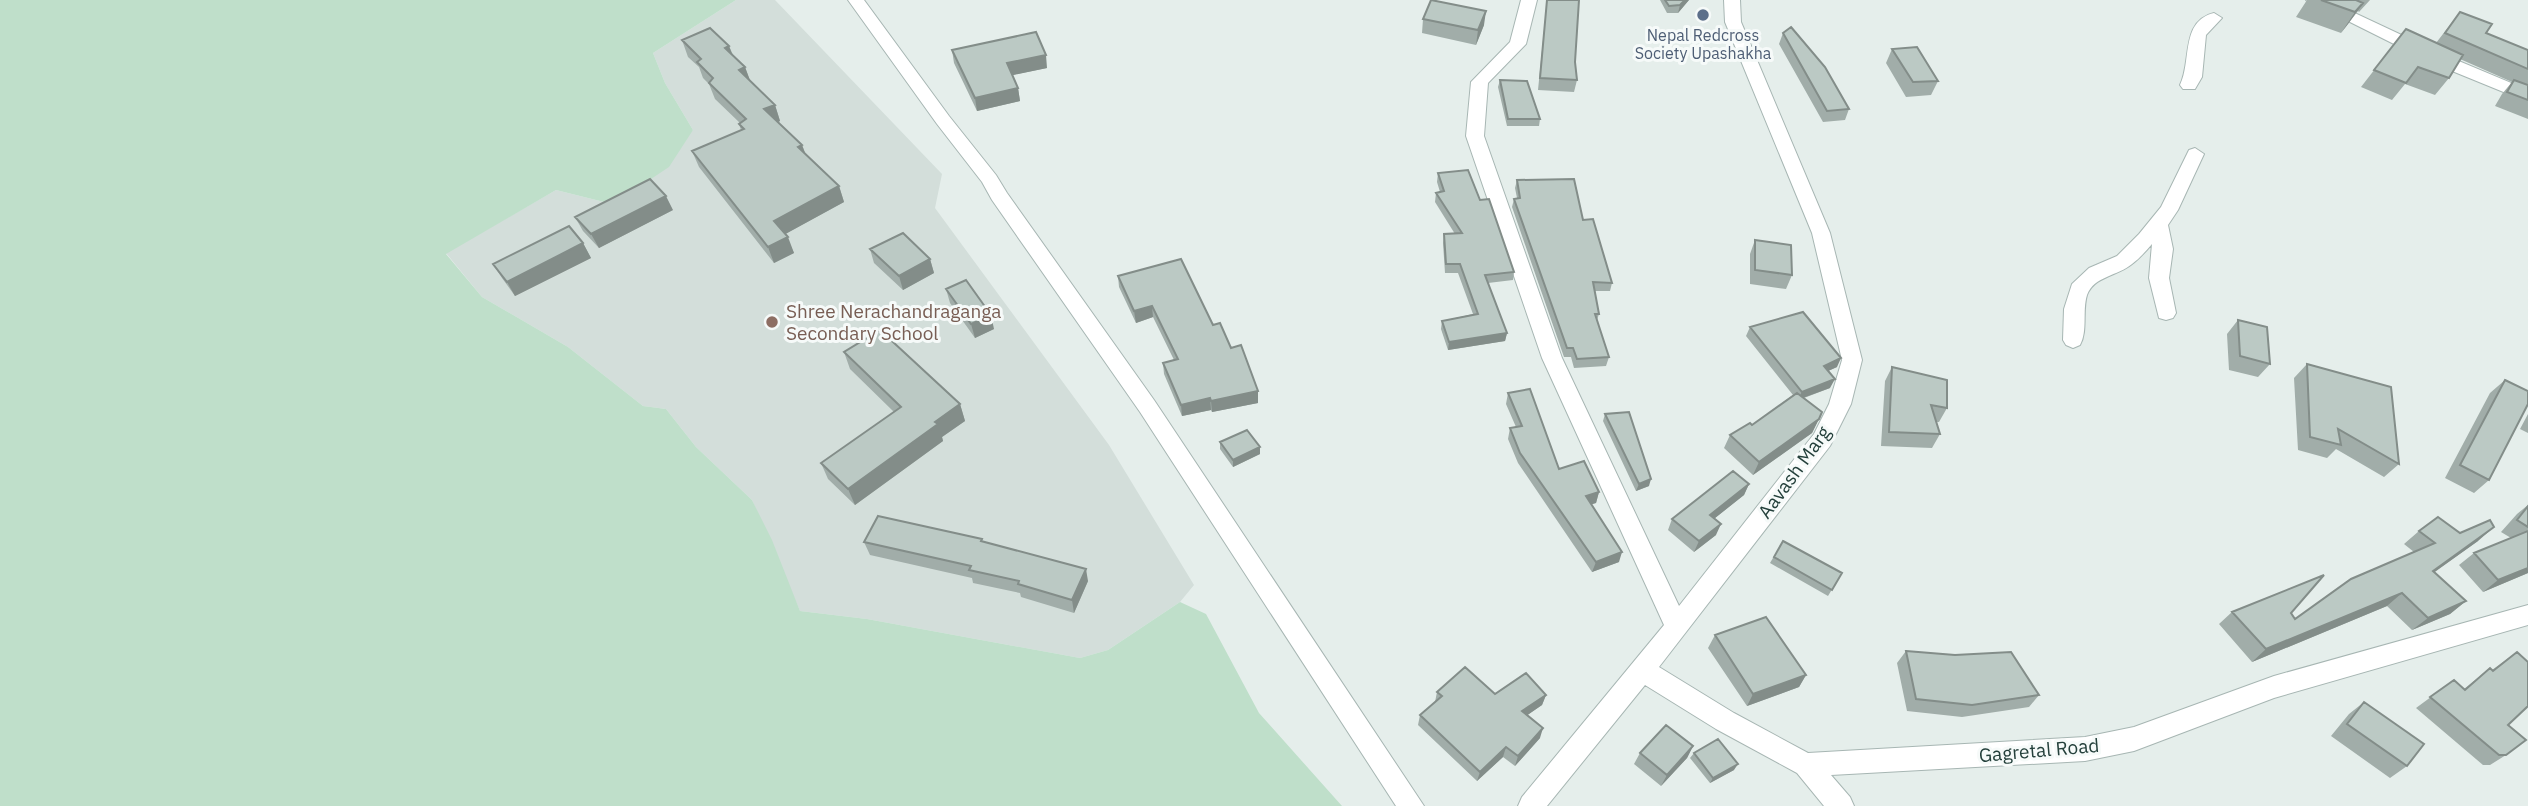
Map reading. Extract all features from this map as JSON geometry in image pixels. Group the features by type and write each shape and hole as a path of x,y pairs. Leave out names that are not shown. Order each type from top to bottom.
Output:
{"street":[{"path":"856,0 943,120 990,179 999,196 1147,406 1411,806"},
{"path":"1530,0 1518,44 1480,82 1475,136 1552,358 1677,627"},
{"name":"Aavash Marg","path":"1531,806 1677,627 1822,440 1840,404 1852,360 1821,233 1733,22 1732,0"},
{"path":"2314,0 2436,58 2528,96"},
{"path":"2189,85 2193,77 2198,34 2214,18"},
{"path":"2073,340 2074,309 2079,289 2096,274 2124,261 2158,224 2169,210 2194,154"},
{"path":"2158,224 2163,249 2159,278 2166,313"},
{"name":"Gagretal Road","path":"1806,765 2085,749 2134,738 2274,687 2528,615"},
{"path":"1641,669 1725,721 1806,765 1842,806"}],"shaded area":[{"name":"Shree Nerachandraganga Secondary School","path":"736,0 775,0 942,174 935,208 1109,445 1194,585 1180,602 1108,650 1080,658 867,619 800,611 752,500 696,447 666,409 643,406 568,347 482,297 446,253 556,190 608,203 693,130 665,83 653,53"}],"green space":[{"path":"0,0 736,0 653,53 665,83 693,130 669,167 608,203 556,190 446,254 482,297 568,347 643,406 666,409 696,447 752,500 772,540 800,611 867,619 1080,658 1108,650 1180,602 1206,614 1259,713 1342,806 0,806"}],"building":[{"path":"1431,0 1486,11 1478,30 1423,19"},
{"path":"1547,0 1579,0 1575,62 1577,80 1540,78"},
{"path":"1665,0 1685,0 1680,5 1669,6"},
{"path":"2321,0 2356,0 2363,3 2355,12"},
{"path":"2460,12 2492,24 2486,33 2528,50 2528,69 2445,33"},
{"path":"1791,27 1825,67 1849,109 1827,111 1783,33"},
{"path":"710,28 729,46 725,48 745,67 739,70 775,105 764,109 802,145 798,147 839,186 774,221 788,237 768,247 692,151 744,129 739,124 746,119 709,83 713,78 697,62 701,59 682,40"},
{"path":"2406,29 2463,55 2449,78 2418,67 2406,83 2374,70"},
{"path":"1036,32 1046,55 1007,63 1018,88 975,98 952,50"},
{"path":"1917,47 1938,81 1913,82 1892,49"},
{"path":"1500,80 1527,81 1540,119 1508,119"},
{"path":"2514,80 2528,85 2528,100 2507,92"},
{"path":"1468,170 1480,200 1489,199 1514,272 1485,275 1507,333 1449,342 1442,321 1478,314 1460,264 1446,264 1444,234 1462,233 1436,193 1444,191 1438,173"},
{"path":"650,179 666,196 591,234 575,217"},
{"path":"1574,179 1583,220 1593,219 1612,283 1593,282 1599,314 1595,314 1609,357 1577,359 1573,348 1567,348 1514,199 1520,198 1517,180"},
{"path":"569,226 583,243 507,282 493,264"},
{"path":"903,233 930,259 899,276 870,249"},
{"path":"1755,240 1791,245 1792,275 1755,270"},
{"path":"1181,259 1213,325 1220,323 1231,348 1241,345 1258,391 1181,405 1163,363 1178,359 1152,306 1134,311 1118,276"},
{"path":"966,280 991,315 971,324 946,289"},
{"path":"1803,312 1841,358 1824,366 1835,379 1802,392 1750,327"},
{"path":"2238,320 2267,327 2270,364 2240,356"},
{"path":"880,330 960,404 935,422 938,424 848,489 821,463 901,407 844,352"},
{"path":"2307,364 2391,387 2399,464 2338,429 2341,445 2310,437"},
{"path":"1892,367 1947,380 1947,408 1931,405 1940,434 1889,432"},
{"path":"2505,380 2528,391 2528,404 2489,480 2460,465"},
{"path":"1530,389 1559,469 1584,461 1599,492 1586,496 1622,552 1596,562 1520,453 1510,428 1522,426 1508,393"},
{"path":"1797,393 1822,412 1819,419 1759,462 1730,435 1750,423 1752,425"},
{"path":"1629,412 1651,479 1639,484 1605,414"},
{"path":"1247,430 1260,447 1233,460 1220,442"},
{"path":"1733,471 1749,484 1710,515 1721,524 1699,541 1672,519"},
{"path":"2528,506 2528,527 2517,520"},
{"path":"878,516 982,539 981,541 1086,569 1072,600 1018,584 1019,581 969,570 971,566 864,542"},
{"path":"2438,517 2460,533 2490,520 2494,527 2433,571 2466,601 2428,618 2402,593 2266,649 2232,612 2324,575 2291,613 2295,619 2351,579 2435,543 2419,531"},
{"path":"2528,531 2528,568 2498,580 2474,553"},
{"path":"1783,541 1842,573 1832,590 1774,557"},
{"path":"1766,617 1806,675 1753,694 1715,635"},
{"path":"1906,651 1955,655 2011,652 2039,695 1972,705 1916,699"},
{"path":"2517,652 2528,662 2528,706 2508,725 2526,740 2506,755 2499,755 2430,697 2454,680 2465,690 2490,668 2493,671"},
{"path":"1465,667 1495,694 1526,673 1546,695 1522,711 1543,728 1518,756 1506,747 1480,772 1420,715 1442,696 1437,692"},
{"path":"2364,702 2424,744 2407,766 2347,724"},
{"path":"1666,725 1693,746 1667,775 1640,753"},
{"path":"1718,739 1738,764 1713,778 1694,753"}],"place":[{"name":"Nepal Redcross Society Upashakha","path":"1703,15"},
{"name":"Shree Nerachandraganga Secondary School","path":"772,322"}]}
